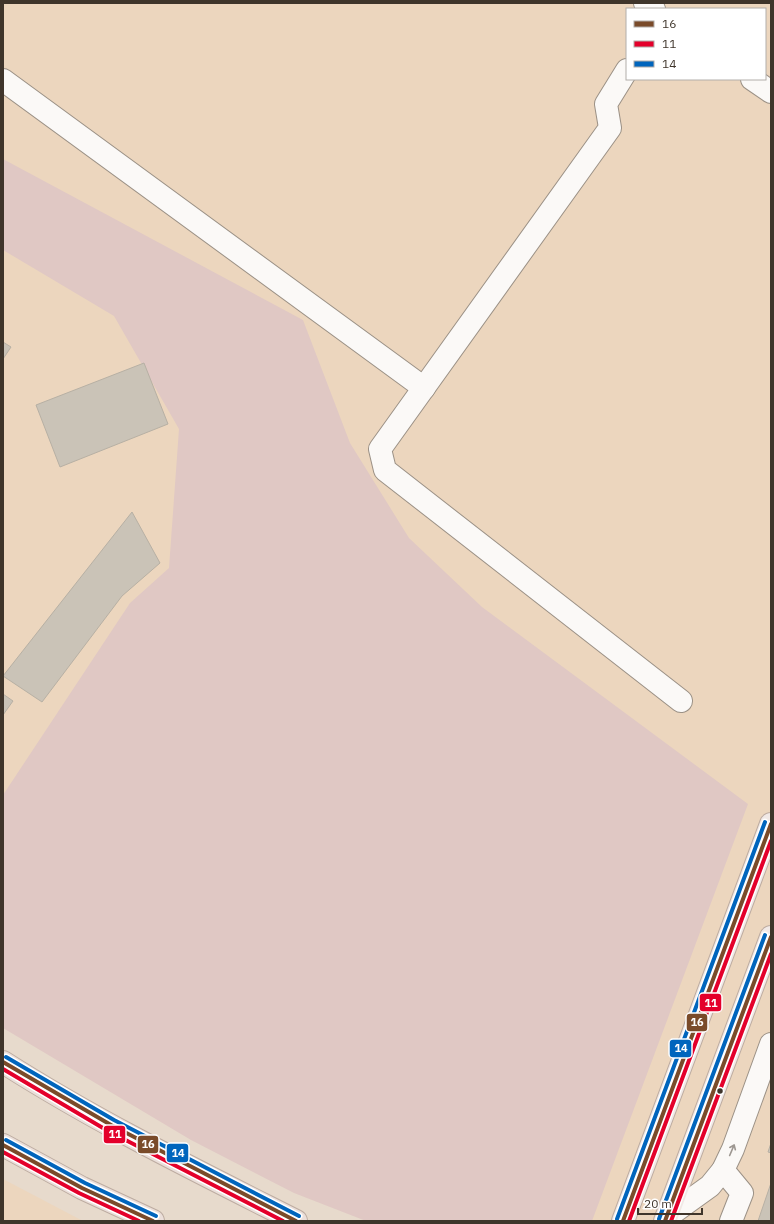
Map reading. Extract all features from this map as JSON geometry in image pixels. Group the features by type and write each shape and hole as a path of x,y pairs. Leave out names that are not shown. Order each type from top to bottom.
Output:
{"highway":[{"path":"3,1062 164,1155 296,1221"},
{"path":"3,1145 82,1188 152,1221"}],"main road":[{"path":"623,1221 771,824"},
{"path":"666,1219 771,937"}],"lane":[{"path":"626,72 606,104 610,128 380,449 385,470 681,700"},
{"path":"3,80 424,388"},
{"path":"753,80 771,92"},
{"path":"666,1219 710,1186 723,1170 766,1073 771,1044"},
{"path":"723,1170 742,1193 731,1221"}],"shaded area":[{"path":"3,3 771,3 771,1221 416,1221 3,1025"},
{"path":"3,159 303,320 350,443 409,538 482,607 748,804 592,1221 366,1221 294,1193 191,1140 3,1028 3,795 130,603 169,568 179,429 114,316 3,250"},
{"path":"3,1179 83,1221 3,1221"}],"building":[{"path":"3,342 11,347 3,359"},
{"path":"144,363 168,424 60,467 36,405"},
{"path":"132,512 160,563 122,596 42,702 3,676"},
{"path":"3,694 13,701 3,715"},
{"path":"771,1143 771,1153 768,1152"},
{"path":"771,1183 771,1221 758,1221"}],"transit line":[{"name":"14","path":"617,1219 765,822"},
{"name":"16","path":"623,1221 771,824"},
{"name":"11","path":"629,1221 771,841"},
{"name":"14","path":"659,1219 765,935"},
{"name":"16","path":"665,1221 771,937"},
{"name":"11","path":"671,1221 771,954"},
{"name":"14","path":"6,1057 114,1120 299,1216"},
{"name":"16","path":"3,1062 111,1125 296,1221"},
{"name":"11","path":"3,1069 108,1131 283,1221"},
{"name":"14","path":"6,1140 85,1183 156,1216"},
{"name":"16","path":"3,1145 82,1188 153,1221"},
{"name":"11","path":"3,1152 79,1193 139,1221"}]}
